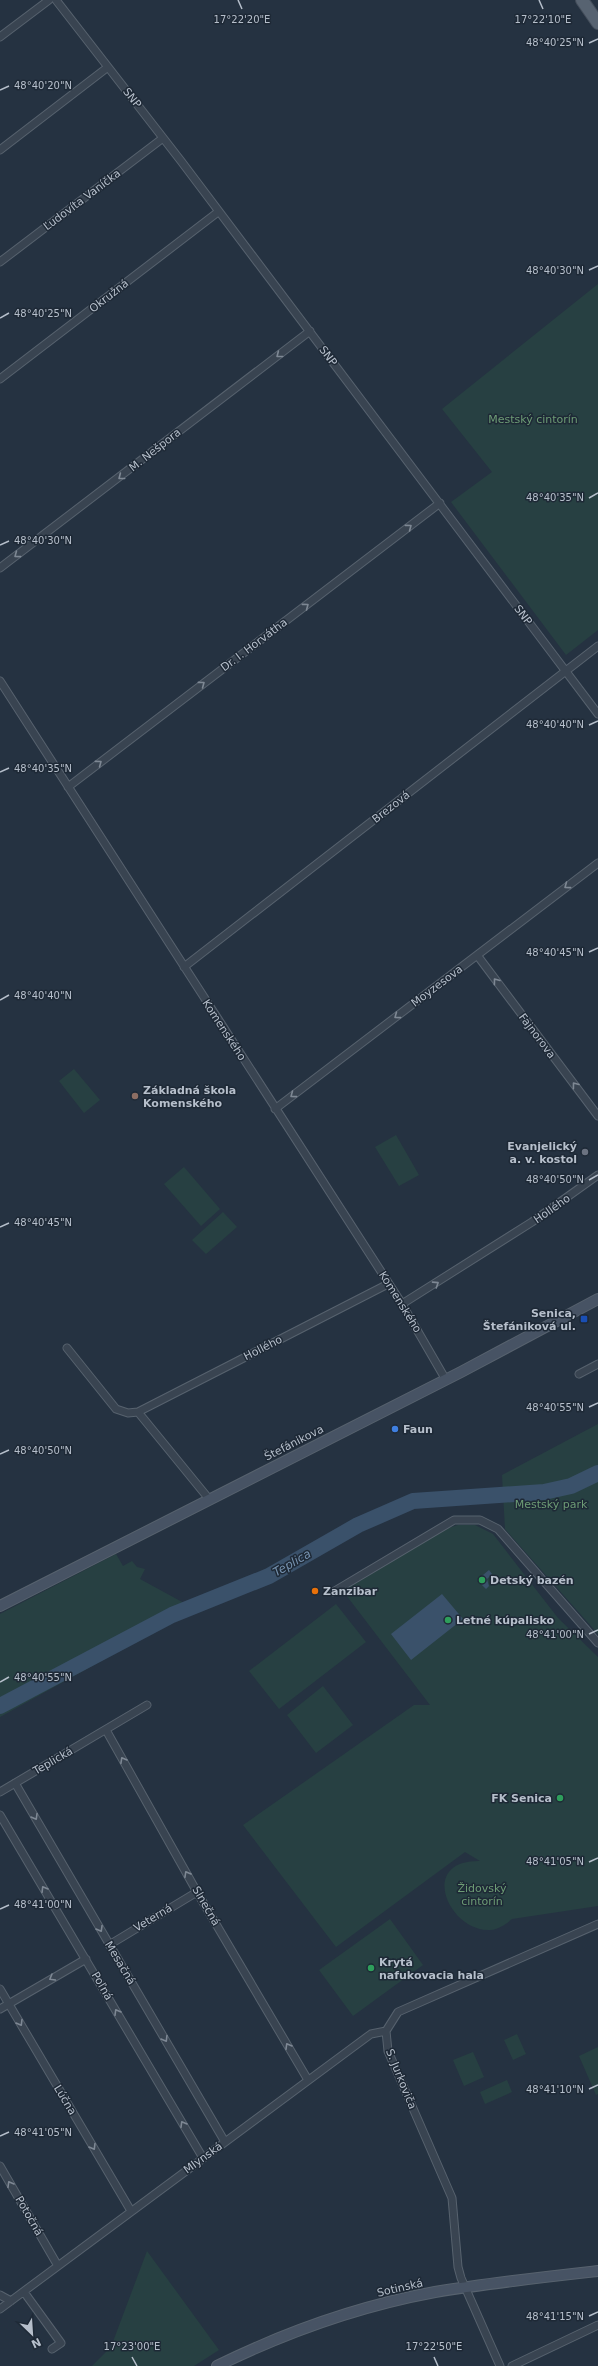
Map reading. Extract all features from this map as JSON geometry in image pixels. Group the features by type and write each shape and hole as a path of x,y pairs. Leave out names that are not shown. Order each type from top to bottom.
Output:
{"main road":[{"path":"582,0 598,23"}],"street":[{"path":"0,37 49,0"},
{"name":"SNP","path":"56,0 310,331 598,714"},
{"path":"0,150 108,67"},
{"name":"Ľudovíta Vaníčka","path":"0,262 163,138"},
{"name":"Okružná","path":"0,379 218,212"},
{"name":"M. Nešpora","path":"0,568 310,331"},
{"name":"Dr. I. Horvátha","path":"68,787 440,504"},
{"name":"Brezová","path":"184,967 598,646"},
{"name":"Komenského","path":"0,681 402,1304 446,1380"},
{"name":"Moyzesova","path":"275,1109 598,862"},
{"name":"Fajnorova","path":"477,955 598,1116"},
{"name":"Hollého","path":"402,1304 532,1222 598,1175"},
{"name":"Hollého","path":"138,1412 388,1284"},
{"name":"Štefánikova","path":"0,1606 446,1380 598,1299"},
{"path":"67,1348 116,1409 128,1413 138,1412 209,1500"},
{"path":"579,1374 598,1364"},
{"path":"333,1592 442,1525 464,1518 480,1520 498,1529 598,1643"},
{"name":"Teplická","path":"0,1792 106,1730 147,1704"},
{"name":"Slnečná","path":"106,1730 197,1892 308,2080"},
{"name":"Mesačná","path":"15,1783 225,2142"},
{"name":"Poľná","path":"0,1815 203,2158"},
{"name":"Veterná","path":"109,1945 197,1892"},
{"path":"386,2031 398,2012 598,1924"},
{"path":"0,2009 86,1959"},
{"name":"Lúčna","path":"0,1990 131,2211"},
{"name":"Mlynská","path":"0,2310 131,2211 371,2034 386,2031"},
{"name":"S. Jurkoviča","path":"386,2031 388,2051 452,2198 458,2267 500,2366"},
{"name":"Potočná","path":"0,2166 58,2266"},
{"name":"Sotinská","path":"217,2366 278,2338 349,2313 408,2298 466,2288 598,2271"},
{"path":"24,2292 61,2343 52,2349"},
{"path":"0,2295 11,2301"},
{"path":"512,2366 598,2325"}],"green space":[{"name":"Mestský cintorín","path":"598,284 598,630 566,655 451,502 492,472 442,409"},
{"path":"74,1069 100,1100 84,1113 59,1081"},
{"path":"396,1135 419,1175 399,1186 375,1147"},
{"path":"184,1167 220,1209 201,1226 164,1184"},
{"path":"223,1212 237,1227 206,1254 192,1240"},
{"name":"Mestský park","path":"598,1424 598,1634 505,1529 502,1475"},
{"name":"Židovský cintorín","path":"458,1525 475,1525 493,1534 558,1618 598,1657 598,1906 512,1919 496,1929 490,1930 475,1928 462,1920 452,1909 446,1896 445,1883 449,1872 461,1864 480,1861 465,1852 336,1947 243,1825 414,1705 430,1705 343,1591 448,1528"},
{"path":"116,1554 123,1566 132,1561 137,1567 145,1569 140,1579 195,1609 0,1717 0,1614"},
{"path":"336,1604 366,1642 279,1709 249,1671"},
{"path":"323,1686 353,1725 316,1753 287,1715"},
{"name":"Krytá nafukovacia hala","path":"390,1919 423,1965 353,2016 319,1970"},
{"path":"517,2034 526,2054 513,2060 504,2040"},
{"path":"598,2047 598,2094 596,2095 579,2056"},
{"path":"473,2052 484,2077 464,2086 453,2060"},
{"path":"507,2080 512,2092 485,2104 480,2092"},
{"path":"147,2251 219,2350 194,2366 92,2366 111,2347"}],"water":[{"name":"Detský bazén","path":"489,1570 492,1574 487,1579 489,1586 486,1589 477,1580"},
{"path":"442,1594 463,1619 411,1660 391,1634"}],"waterway":[{"name":"Teplica","path":"0,1706 172,1615 269,1576 358,1525 413,1501 544,1492 571,1486 598,1473"}],"place":[{"name":"Základná škola Komenského","path":"135,1096"},
{"name":"Evanjelický a. v. kostol","path":"585,1152"},
{"name":"Senica, Štefániková ul.","path":"584,1319"},
{"name":"Faun","path":"395,1429"},
{"name":"Detský bazén","path":"482,1580"},
{"name":"Zanzibar","path":"315,1591"},
{"name":"Letné kúpalisko","path":"448,1620"},
{"name":"FK Senica","path":"560,1798"},
{"name":"Krytá nafukovacia hala","path":"371,1968"}]}
